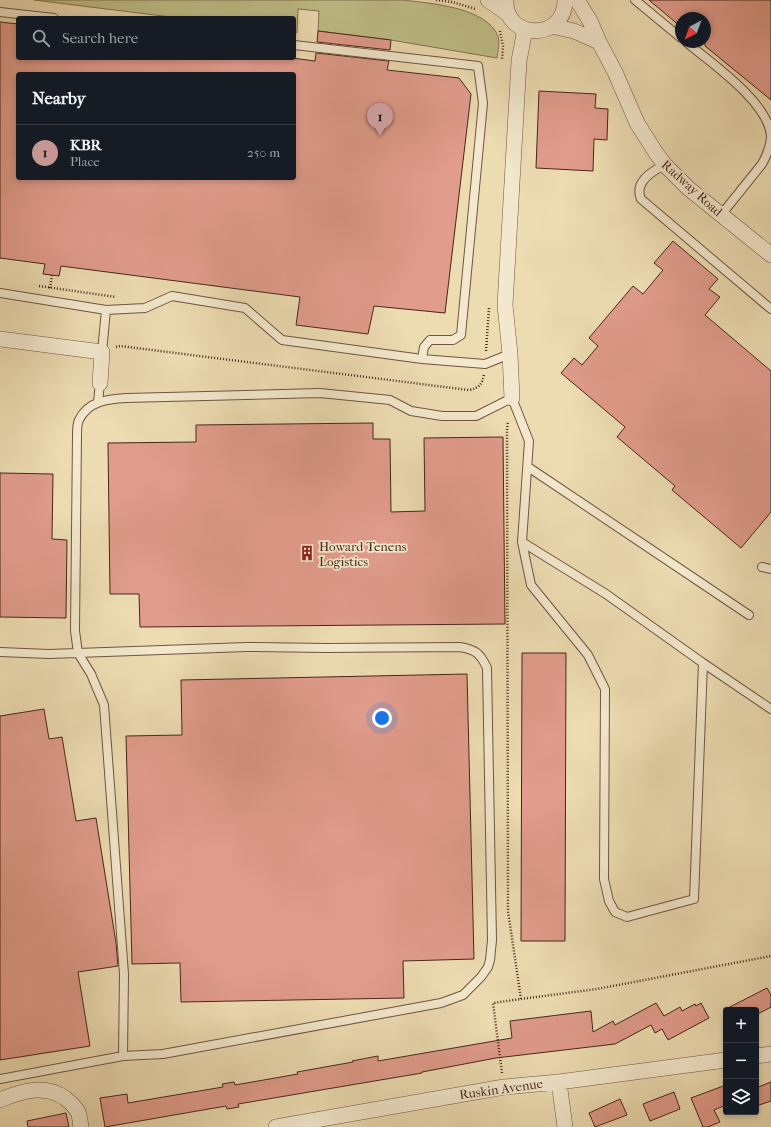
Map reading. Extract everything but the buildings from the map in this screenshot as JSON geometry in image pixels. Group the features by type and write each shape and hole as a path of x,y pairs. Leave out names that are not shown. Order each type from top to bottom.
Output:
{"street":[{"path":"484,5 507,7 513,22 525,29 538,31 552,26 561,17 565,0"},
{"name":"Radway Road","path":"577,0 590,21 615,72 637,123 644,136 665,165 688,188 771,255"},
{"path":"552,26 574,31 599,42"},
{"path":"512,398 510,354 505,305 519,61 525,29"},
{"path":"0,339 102,352 100,383"},
{"path":"759,1056 771,1054"},
{"name":"Ruskin Avenue","path":"276,1127 504,1087 559,1082 723,1060"},
{"path":"559,1082 565,1127"},
{"path":"0,1100 27,1092 40,1090 53,1092 70,1102 75,1107 81,1127"}],"lane":[{"path":"635,0 675,33"},
{"path":"0,12 36,16"},
{"path":"296,45 478,66 483,103 461,335 453,340 430,340 424,346 422,359"},
{"path":"693,48 739,86 752,100 769,127 771,143 767,156 722,215"},
{"path":"665,165 651,172 640,186 639,192 641,199 771,309"},
{"path":"0,293 106,310 144,308 172,296 245,308 282,340 422,359 486,364 510,354"},
{"path":"102,352 106,310"},
{"path":"98,402 100,383"},
{"path":"123,1056 124,974 104,705 91,674 78,653 75,631 77,435 79,420 85,412 98,402 126,398 320,393 390,400 411,411 442,416 476,416 512,398 529,441 522,542 531,584 588,656 605,689 604,879 609,901 615,912 627,917 694,899 703,663"},
{"path":"528,467 749,615"},
{"path":"522,542 606,594 771,709"},
{"path":"762,567 771,569"},
{"path":"0,652 49,654 247,647 460,647 471,649 479,653 487,668 492,940 488,967 475,984 463,995 441,1003 163,1054 123,1056 0,1079"}],"path":[{"path":"436,0 471,7 484,5"},
{"path":"499,28 501,32 502,65"},
{"path":"50,287 52,275"},
{"path":"102,352 120,346 469,390 478,388 482,383 486,364 489,301"},
{"path":"512,398 507,430 506,486 508,911 521,999"},
{"path":"504,1087 493,1003 597,989 771,956"}],"shaded area":[{"path":"34,0 402,0 456,8 482,19 492,26 498,36 499,47 497,58 391,40 318,31 319,11 298,9 297,33 296,16 163,16"}],"place":[{"name":"KBR","path":"380,136"},
{"name":"Howard Tenens Logistics","path":"307,553"}]}
